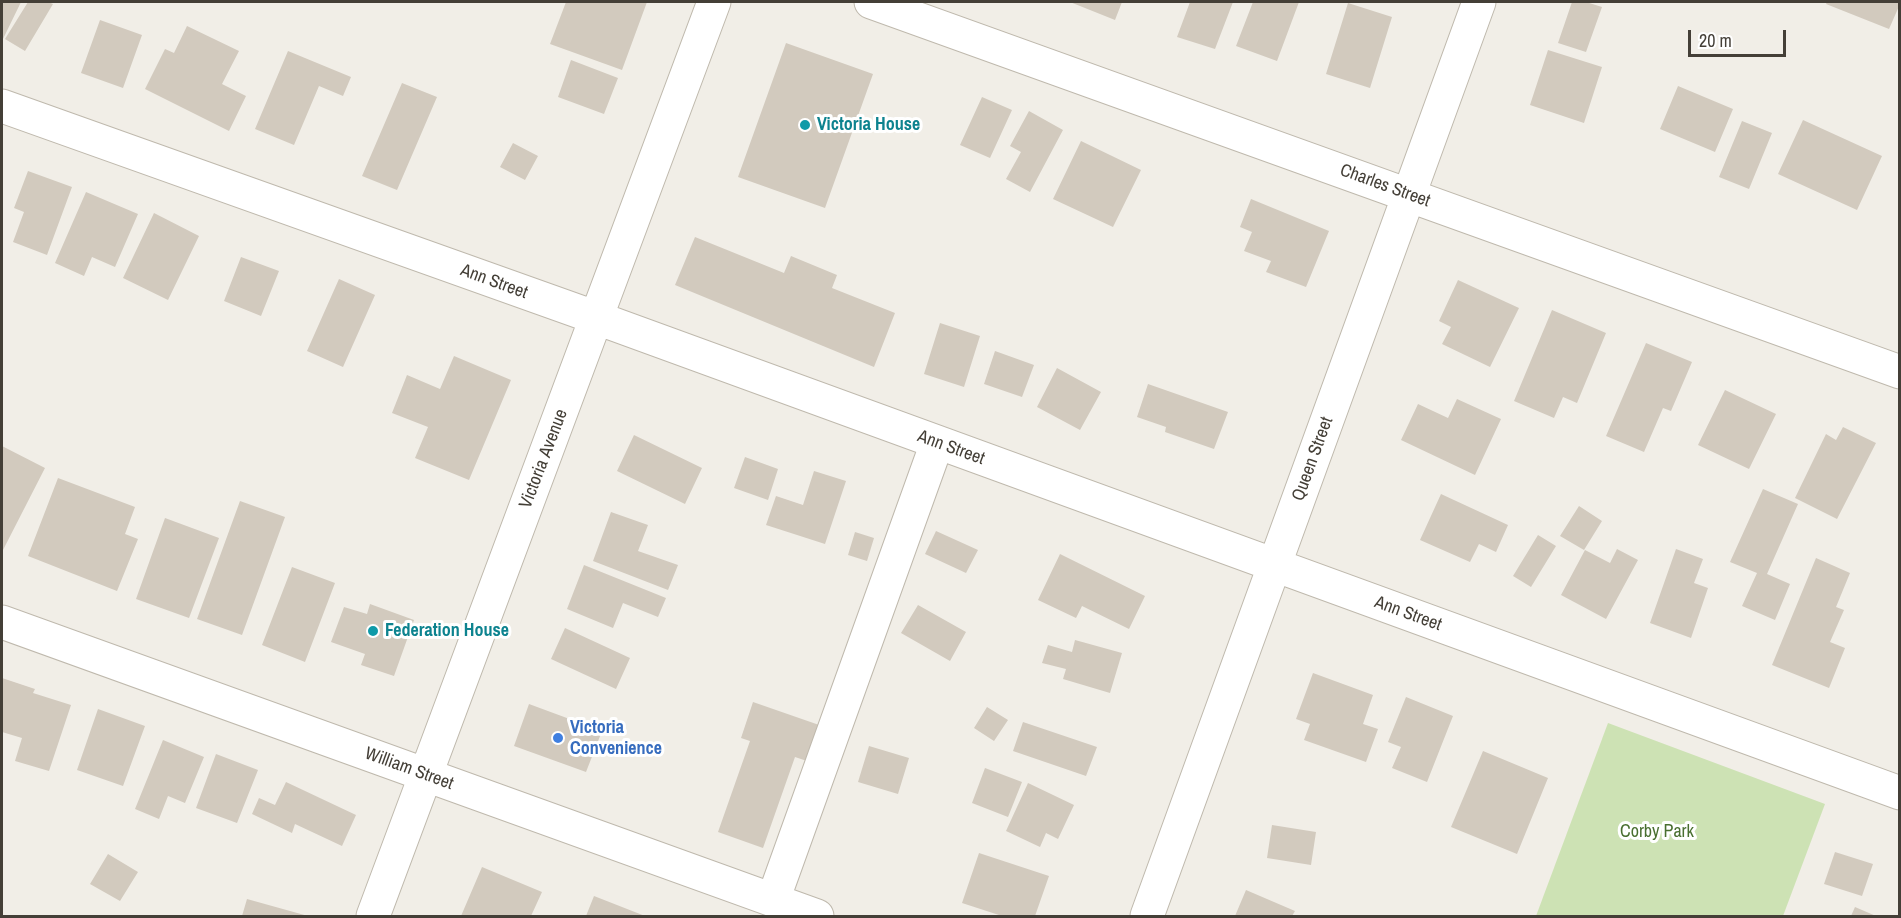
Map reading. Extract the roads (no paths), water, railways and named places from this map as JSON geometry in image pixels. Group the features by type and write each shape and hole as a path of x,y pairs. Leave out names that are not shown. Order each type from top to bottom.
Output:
{"street":[{"name":"Victoria Avenue","path":"373,916 714,2"},
{"name":"Charles Street","path":"871,2 1899,372"},
{"name":"Queen Street","path":"1147,916 1479,2"},
{"name":"Ann Street","path":"2,106 597,318 1899,793"},
{"path":"772,900 937,442"},
{"name":"William Street","path":"2,622 817,916"}],"place":[{"name":"Victoria House","path":"805,125"},
{"name":"Federation House","path":"373,631"},
{"name":"Victoria Convenience","path":"558,738"}],"park label":[{"name":"Corby Park","path":"1657,832"}]}
